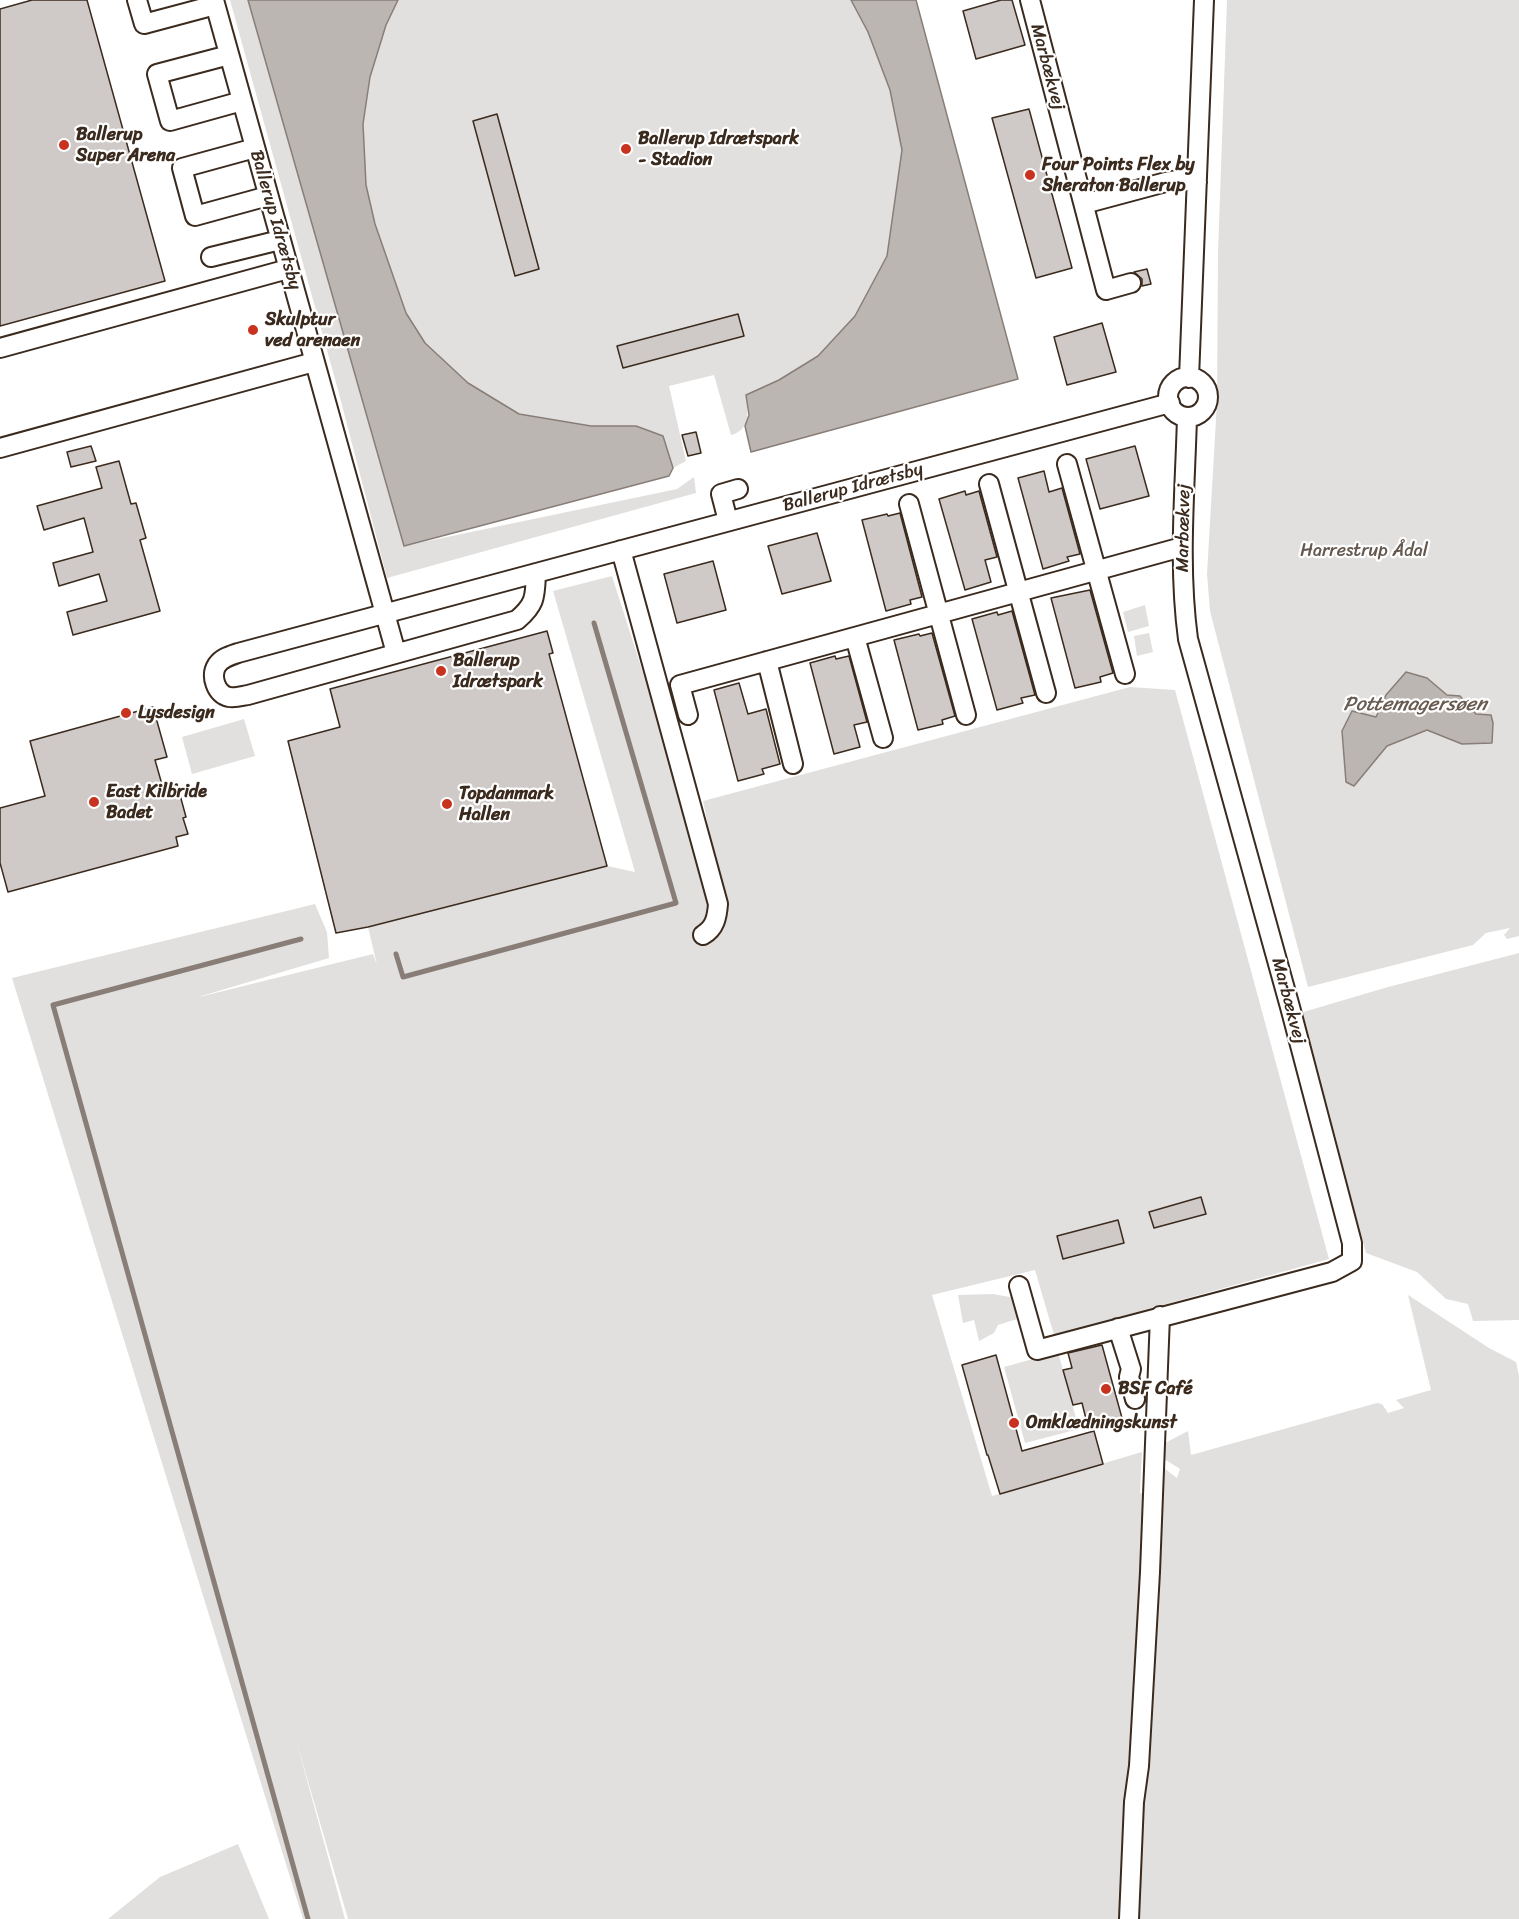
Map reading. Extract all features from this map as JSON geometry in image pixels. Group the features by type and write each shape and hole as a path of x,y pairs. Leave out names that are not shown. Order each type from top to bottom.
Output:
{"street":[{"path":"136,0 144,24 214,2"},
{"name":"Marbækvej","path":"1030,0 1106,290 1131,283"},
{"path":"1189,378 1204,0"},
{"name":"Ballerup Idrætsby","path":"214,2 384,614"},
{"path":"229,55 158,74 170,121 242,101"},
{"path":"255,148 182,168 192,206 195,216 268,195"},
{"path":"1084,204 1166,182 1178,180 1197,182"},
{"path":"211,257 280,240"},
{"path":"0,348 288,269"},
{"path":"0,448 314,362"},
{"path":"1189,378 1202,382 1208,397 1203,412 1187,417 1175,412 1168,396 1174,384 1181,379 1189,378"},
{"name":"Ballerup Idrætsby","path":"536,573 535,594 530,609 518,620 248,695 226,696 219,691 214,682 214,671 217,664 225,657 728,521 1170,403"},
{"name":"Marbækvej","path":"1019,1286 1036,1350 1332,1272 1352,1261 1352,1243 1293,1019 1188,639 1183,601 1182,547 1187,417"},
{"path":"1067,464 1125,674"},
{"path":"989,484 1046,693"},
{"path":"728,521 721,494 738,489"},
{"path":"909,504 966,715"},
{"path":"688,715 680,685 1182,547"},
{"path":"621,550 718,904 717,915 711,930 703,935"},
{"path":"384,614 396,653"},
{"path":"855,637 883,738"},
{"path":"767,661 793,764"},
{"path":"1129,1919 1134,1802 1139,1766 1150,1572 1160,1316"},
{"path":"1118,1328 1131,1369 1129,1377 1135,1399"}],"green space":[{"path":"230,0 248,0 404,546 677,489 694,477 696,493 387,578 338,390"},
{"path":"398,0 851,0 868,32 890,90 902,150 887,256 855,316 818,356 779,380 746,395 747,419 737,433 731,435 714,375 669,386 686,461 673,468 663,436 636,426 591,426 519,414 468,383 425,343 406,313 375,224 366,185 363,124 370,77 386,25"},
{"name":"Harrestrup Ådal","path":"1227,0 1519,0 1519,936 1507,939 1504,935 1510,928 1486,933 1473,945 1308,987 1210,611 1207,574 1217,402 1218,252"},
{"path":"612,576 684,801 725,908 703,801 1130,687 1175,690 1329,1259 1054,1335 1035,1270 932,1295 992,1496 1142,1452 1140,1493 1147,1493 1160,1465 1177,1478 1180,1469 1161,1457 1163,1444 1188,1431 1191,1455 1377,1403 1382,1404 1388,1413 1404,1408 1396,1400 1431,1390 1408,1295 1489,1348 1516,1362 1519,1376 1519,1919 348,1919 296,1740 345,1919 303,1919 12,978 315,904 327,932 329,958 195,998 373,954 377,965 368,927 607,866 635,872 553,591"},
{"path":"1145,605 1149,626 1128,632 1123,612"},
{"path":"1149,633 1153,652 1137,656 1134,636"},
{"path":"244,719 255,756 192,774 182,737"},
{"path":"1519,953 1519,1320 1473,1321 1468,1304 1446,1299 1417,1272 1366,1253 1300,1013 1388,987"},
{"path":"993,1294 1015,1298 1024,1317 998,1325 994,1333 979,1341 974,1320 963,1323 958,1295"},
{"path":"1058,1352 1079,1429 1025,1443 1004,1367"},
{"path":"238,1844 269,1919 108,1919 160,1877"}],"water":[{"path":"248,0 398,0 386,25 370,77 363,124 366,185 375,224 406,313 425,343 468,383 519,414 591,426 636,426 663,436 673,468 669,476 404,546"},
{"path":"851,0 916,0 1018,379 751,452 745,426 749,415 746,395 779,380 818,356 855,316 887,256 902,150 890,90 868,32"},
{"name":"Pottemagersøen","path":"1406,672 1427,678 1447,695 1460,696 1476,714 1491,715 1492,743 1462,744 1427,730 1387,746 1354,786 1346,782 1342,731 1352,711 1376,717 1386,695"}],"building":[{"name":"Ballerup Super Arena","path":"32,0 87,0 165,281 0,326 0,9"},
{"path":"1001,0 1012,0 1025,45 976,59 963,11"},
{"path":"1029,109 1072,268 1036,278 992,118"},
{"path":"497,114 539,269 515,276 473,121"},
{"path":"1147,269 1151,284 1142,286 1142,279 1134,272"},
{"path":"738,314 744,336 623,368 617,346"},
{"path":"1102,323 1116,372 1067,385 1054,337"},
{"path":"696,432 701,453 688,456 682,435"},
{"path":"91,446 96,461 71,467 67,452"},
{"path":"1135,446 1149,496 1100,509 1086,459"},
{"path":"119,461 131,504 136,503 146,538 140,540 160,611 73,635 67,612 107,601 99,574 59,586 53,563 93,552 84,518 44,530 37,506 102,488 96,467"},
{"path":"1044,471 1049,492 1062,488 1080,554 1067,557 1069,561 1043,569 1018,478"},
{"path":"965,491 966,495 979,491 997,557 985,560 991,582 965,590 939,499"},
{"path":"900,513 922,597 910,600 911,604 886,611 862,520"},
{"path":"817,533 831,581 782,594 768,546"},
{"path":"713,561 726,610 677,623 664,574"},
{"path":"1090,590 1113,673 1100,677 1101,682 1075,688 1051,598"},
{"path":"1012,611 1035,695 1021,698 1023,703 997,710 972,619 997,612 998,615"},
{"name":"Topdanmark Hallen","path":"547,631 553,653 549,654 607,866 368,927 336,933 288,741 340,727 330,689"},
{"path":"932,633 955,716 942,720 943,724 918,730 894,640"},
{"path":"835,656 836,659 849,656 867,722 854,725 860,747 834,754 810,663"},
{"path":"739,683 748,714 766,709 780,764 762,769 764,774 738,781 714,690"},
{"name":"East Kilbride Badet","path":"153,707 167,757 155,760 163,788 177,784 188,834 176,837 178,846 8,892 0,863 0,808 45,796 30,741"},
{"path":"1201,1197 1206,1214 1154,1228 1149,1212"},
{"path":"1118,1220 1124,1243 1063,1259 1057,1236"},
{"path":"1102,1345 1122,1418 1088,1427 1082,1403 1073,1405 1063,1370 1072,1368 1068,1353"},
{"path":"996,1355 1022,1451 1094,1431 1103,1464 1000,1494 962,1365"}],"waterway":[{"path":"396,954 403,977 676,903 594,623"},
{"path":"301,939 53,1005 308,1919"}],"place":[{"name":"Ballerup Super Arena","path":"64,145"},
{"name":"Ballerup Idrætspark - Stadion","path":"626,149"},
{"name":"Four Points Flex by Sheraton Ballerup","path":"1030,175"},
{"name":"Skulptur ved arenaen","path":"253,330"},
{"name":"Ballerup Idrætspark","path":"441,671"},
{"name":"Lysdesign","path":"126,713"},
{"name":"East Kilbride Badet","path":"94,802"},
{"name":"Topdanmark Hallen","path":"447,804"},
{"name":"BSF Café","path":"1106,1389"},
{"name":"Omklædningskunst","path":"1014,1423"}]}
